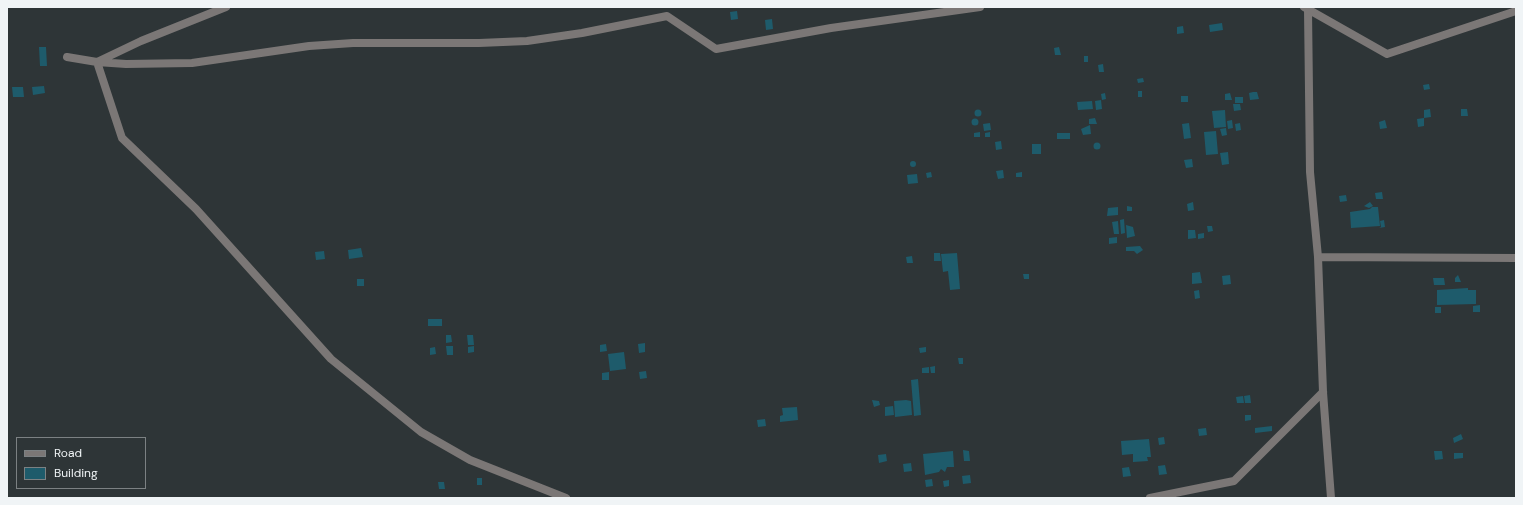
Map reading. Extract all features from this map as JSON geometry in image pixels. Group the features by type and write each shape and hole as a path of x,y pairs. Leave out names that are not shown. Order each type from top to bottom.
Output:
{"street":[{"path":"97,62 141,41 226,7"},
{"path":"68,57 97,62 126,64 192,63 309,46 353,43 479,43 527,41 582,33 667,16 716,49 831,28 980,7"},
{"path":"1306,8 1387,54 1516,11"},
{"path":"1306,8 1310,172 1318,257 1324,392 1331,498"},
{"path":"97,62 122,138 196,209 331,359 421,432 470,460 566,498"},
{"path":"1318,257 1516,258"},
{"path":"1150,498 1234,481 1324,392"}],"building":[{"path":"737,11 738,19 731,20 730,12"},
{"path":"772,19 773,29 766,30 765,20"},
{"path":"1222,23 1223,30 1210,32 1209,25"},
{"path":"1183,26 1184,33 1177,34 1177,27"},
{"path":"39,47 46,47 47,66 40,66"},
{"path":"1059,47 1061,55 1055,55 1054,48"},
{"path":"1084,56 1088,56 1088,62 1084,62"},
{"path":"1103,64 1104,72 1099,72 1098,65"},
{"path":"1143,78 1144,82 1138,83 1137,79"},
{"path":"1429,84 1430,89 1424,90 1423,85"},
{"path":"44,86 45,93 33,95 32,87"},
{"path":"12,87 23,87 24,97 13,97"},
{"path":"1138,91 1142,91 1142,97 1138,97"},
{"path":"1257,92 1259,99 1250,100 1249,93"},
{"path":"1105,93 1106,99 1102,100 1101,94"},
{"path":"1230,93 1232,100 1225,100 1225,94"},
{"path":"1181,96 1188,96 1188,102 1181,102"},
{"path":"1235,97 1243,97 1243,103 1235,103"},
{"path":"1101,100 1102,109 1096,110 1095,101"},
{"path":"1092,101 1093,109 1078,110 1077,102"},
{"path":"1233,104 1240,104 1241,110 1234,111"},
{"path":"1430,109 1431,117 1424,118 1424,110"},
{"path":"1461,109 1467,109 1468,116 1461,116"},
{"path":"978,110 981,113 978,116 975,113"},
{"path":"1225,110 1226,127 1214,128 1212,111"},
{"path":"1095,118 1097,124 1089,124 1089,119"},
{"path":"1424,118 1424,126 1418,127 1417,119"},
{"path":"975,119 978,122 975,125 972,122"},
{"path":"1232,120 1233,128 1228,129 1227,121"},
{"path":"1385,120 1387,128 1380,129 1379,122"},
{"path":"990,123 991,130 984,131 983,124"},
{"path":"1189,123 1191,138 1184,139 1182,124"},
{"path":"1240,123 1241,130 1236,131 1235,124"},
{"path":"1090,125 1091,134 1083,135 1081,129"},
{"path":"1226,128 1227,135 1222,136 1220,129"},
{"path":"1216,131 1218,154 1206,155 1204,132"},
{"path":"980,132 980,137 974,137 974,133"},
{"path":"990,132 990,137 985,137 985,133"},
{"path":"1057,133 1070,133 1070,139 1057,139"},
{"path":"1001,141 1002,149 996,150 995,142"},
{"path":"1097,143 1100,146 1097,149 1094,146"},
{"path":"1032,144 1041,144 1041,154 1032,154"},
{"path":"1228,152 1229,164 1222,165 1220,153"},
{"path":"1192,159 1193,167 1186,168 1184,160"},
{"path":"913,161 916,164 913,167 910,164"},
{"path":"1003,170 1004,178 998,179 996,171"},
{"path":"931,172 932,177 927,178 926,173"},
{"path":"1022,172 1022,177 1016,177 1016,173"},
{"path":"917,174 918,183 908,184 907,175"},
{"path":"1382,192 1383,199 1376,199 1375,193"},
{"path":"1346,195 1347,201 1340,202 1339,196"},
{"path":"1193,202 1194,210 1188,211 1187,204"},
{"path":"1370,202 1373,206 1369,208 1364,206"},
{"path":"1127,206 1132,207 1132,211 1127,211"},
{"path":"1118,207 1118,215 1107,216 1108,208"},
{"path":"1372,207 1378,207 1380,226 1351,228 1350,212 1370,209"},
{"path":"1124,219 1125,233 1121,234 1120,220"},
{"path":"1384,220 1385,227 1379,228 1381,227 1380,221"},
{"path":"1118,221 1119,234 1114,234 1112,222"},
{"path":"1126,225 1133,227 1135,236 1127,238"},
{"path":"1207,226 1212,226 1213,231 1208,232"},
{"path":"1188,230 1195,230 1196,238 1188,239"},
{"path":"1204,233 1204,238 1198,239 1198,234"},
{"path":"1117,237 1117,243 1109,244 1109,238"},
{"path":"1140,246 1143,250 1137,254 1134,251 1126,251 1126,247"},
{"path":"361,248 363,257 349,259 348,250"},
{"path":"324,251 325,259 316,260 315,252"},
{"path":"934,253 940,253 941,261 934,261"},
{"path":"957,253 960,289 950,290 948,271 943,272 941,254"},
{"path":"912,256 913,263 907,263 906,257"},
{"path":"1200,272 1202,283 1192,284 1192,273"},
{"path":"1023,274 1029,274 1029,279 1024,279"},
{"path":"1230,275 1231,284 1223,285 1222,276"},
{"path":"1458,275 1461,282 1455,282 1455,278"},
{"path":"1433,278 1444,278 1445,285 1434,285"},
{"path":"357,279 364,279 364,286 357,286"},
{"path":"1468,288 1468,290 1476,290 1476,304 1437,305 1437,290"},
{"path":"1199,290 1200,298 1195,299 1194,291"},
{"path":"1480,305 1480,312 1473,312 1473,306"},
{"path":"1435,307 1441,307 1441,313 1435,313"},
{"path":"428,319 442,319 442,326 428,326"},
{"path":"446,335 451,335 452,342 446,343"},
{"path":"467,335 473,335 474,345 468,345"},
{"path":"645,343 645,352 639,353 638,344"},
{"path":"606,344 607,351 600,352 600,345"},
{"path":"446,346 453,346 453,355 447,355"},
{"path":"474,346 474,352 468,353 468,347"},
{"path":"435,347 436,354 430,355 430,348"},
{"path":"926,347 926,352 920,353 919,348"},
{"path":"624,352 626,369 610,371 608,354"},
{"path":"958,358 963,358 963,364 959,364"},
{"path":"935,366 935,373 931,373 930,367"},
{"path":"929,367 929,373 922,373 922,368"},
{"path":"646,371 647,378 640,379 639,372"},
{"path":"609,372 609,380 602,380 602,373"},
{"path":"918,379 921,415 914,416 911,380"},
{"path":"1250,395 1251,403 1245,403 1244,396"},
{"path":"1243,396 1244,403 1237,403 1236,397"},
{"path":"872,400 879,401 880,405 874,407"},
{"path":"894,401 911,401 912,415 895,417"},
{"path":"893,406 894,415 885,416 885,407"},
{"path":"797,407 798,420 780,422 780,416 783,415 782,408"},
{"path":"1245,415 1251,415 1251,420 1245,421"},
{"path":"765,419 766,426 758,427 757,420"},
{"path":"1272,426 1272,431 1255,433 1255,428"},
{"path":"1206,428 1207,435 1199,436 1198,429"},
{"path":"1461,434 1463,439 1454,443 1453,438"},
{"path":"1164,437 1165,444 1159,445 1158,438"},
{"path":"1149,439 1151,457 1147,457 1148,461 1133,462 1133,454 1122,455 1121,441"},
{"path":"963,450 969,451 970,461 964,461"},
{"path":"953,451 954,467 947,467 945,472 941,469 939,472 925,475 923,454"},
{"path":"1434,451 1442,451 1443,459 1435,460"},
{"path":"1454,453 1463,453 1463,458 1454,459"},
{"path":"886,454 887,461 879,463 878,455"},
{"path":"911,463 912,471 904,472 903,464"},
{"path":"1165,465 1167,474 1159,475 1158,466"},
{"path":"1129,467 1131,476 1123,477 1122,468"},
{"path":"970,475 971,483 963,484 962,476"},
{"path":"477,478 482,478 482,485 477,485"},
{"path":"932,479 933,486 926,487 925,480"},
{"path":"949,480 949,486 944,487 943,481"},
{"path":"438,482 444,482 445,489 439,489"}]}
